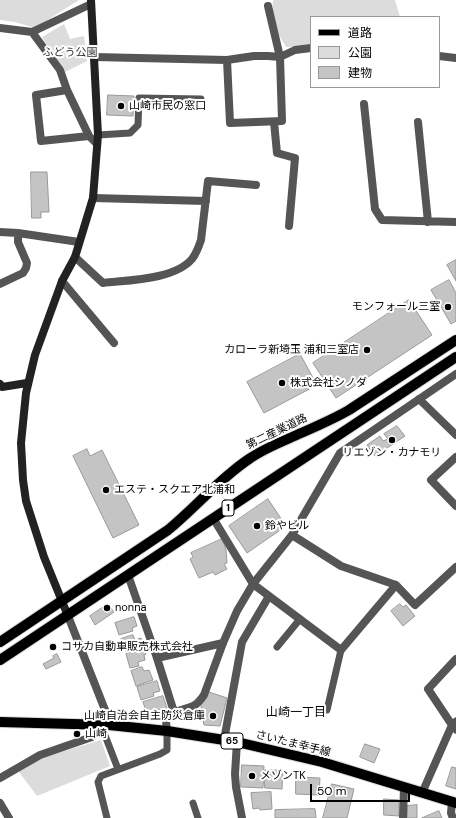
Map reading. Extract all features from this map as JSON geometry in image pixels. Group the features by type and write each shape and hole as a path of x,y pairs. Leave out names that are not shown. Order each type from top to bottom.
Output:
{"main road":[{"name":"第二産業道路","path":"0,642 168,530 232,471 249,458 266,448 349,410 456,340"},
{"name":"1","path":"0,660 456,357"},
{"name":"さいたま幸手線","path":"0,722 105,725 167,731 237,742 322,762 454,803"}],"street":[{"path":"0,28 32,32 91,2 98,135 93,198 75,258 62,280 35,355 27,383 21,443 22,480 31,519 61,601 107,714 105,725 92,737 40,755 0,778"},
{"path":"227,60 230,123 282,122 280,57 268,6"},
{"path":"32,32 60,70 67,90 89,136 98,144"},
{"path":"94,57 227,60 254,56 280,57 295,50 310,48"},
{"path":"440,56 456,58"},
{"path":"67,90 36,95 41,141 89,136"},
{"path":"364,104 375,208 382,220 456,222"},
{"path":"274,122 276,153 295,158 289,226"},
{"path":"418,122 428,222"},
{"path":"75,258 103,284 164,276 176,271 192,260 202,240 208,180 256,185"},
{"path":"93,198 206,202"},
{"path":"0,232 18,233 79,242"},
{"path":"0,284 23,273 26,268 27,263 18,242 18,233"},
{"path":"62,280 114,343"},
{"path":"167,731 166,719 168,716 174,712 193,706 199,702 204,695 222,643 237,611 253,584 292,535 340,453 456,374"},
{"path":"1,388 27,383"},
{"path":"419,399 456,435"},
{"path":"456,457 431,480 456,506"},
{"path":"212,518 253,584 341,650 396,585"},
{"path":"292,535 341,566 396,585 415,605 456,566"},
{"path":"128,575 174,712"},
{"path":"224,740 242,642 269,596"},
{"path":"156,658 222,643"},
{"path":"422,793 455,726 428,689 456,659"},
{"path":"237,742 236,787 242,818"},
{"path":"403,818 404,788"},
{"path":"0,803 9,818"},
{"path":"453,818 451,813 454,803"}],"lane":[{"path":"98,135 130,133 138,125 139,98 201,99"},
{"path":"277,647 300,619"},
{"path":"327,710 341,650"},
{"path":"105,725 118,769"},
{"path":"107,818 98,782 101,776 167,750 167,731"},
{"path":"193,803 198,818"}],"green space":[{"path":"0,0 79,0 35,28 15,22 0,20"},
{"path":"273,0 395,0 400,16 310,16 310,47 286,47 271,22"},
{"name":"ふどう公園","path":"64,24 70,39 84,36 87,61 65,72 42,37"},
{"path":"101,740 110,766 37,796 19,772 41,758"}],"building":[{"path":"108,95 134,96 133,116 107,115"},
{"path":"31,172 47,172 49,212 41,212 41,218 32,218"},
{"path":"456,260 456,281 447,265"},
{"name":"モンフォール三室","path":"449,280 456,293 456,321 451,324 431,290"},
{"path":"409,300 432,335 336,398 313,363"},
{"name":"株式会社シノダ","path":"300,354 317,385 264,413 247,382"},
{"name":"リエゾン・カナモリ","path":"397,426 405,436 375,456 367,445 380,436 383,441 388,439 384,434"},
{"name":"エステ・スクエア北浦和","path":"87,449 90,456 102,450 139,525 113,538 73,456"},
{"name":"鈴やビル","path":"268,499 286,526 247,553 229,526"},
{"path":"222,539 226,549 227,563 224,564 227,569 215,575 213,572 199,578 190,559 193,557 191,553"},
{"path":"108,604 114,612 95,625 90,616"},
{"path":"400,604 403,607 406,605 415,616 403,626 391,611"},
{"path":"134,617 137,626 132,628 133,631 119,635 115,623"},
{"path":"133,635 135,640 141,638 143,645 125,651 121,639"},
{"path":"144,649 146,654 144,655 145,660 138,662 139,666 130,668 126,654"},
{"path":"57,654 61,662 46,669 43,664 54,658 53,656"},
{"path":"142,667 144,671 149,670 153,680 136,686 131,671"},
{"path":"157,681 160,691 153,693 154,696 141,700 137,687"},
{"name":"山崎自治会自主防災倉庫","path":"209,692 227,698 220,726 204,725 201,706"},
{"path":"163,696 167,708 147,714 143,702"},
{"path":"365,744 380,749 374,763 360,757"},
{"name":"メゾンTK","path":"242,765 264,766 263,788 241,787"},
{"path":"452,767 456,768 456,789 446,786"},
{"path":"265,770 283,770 282,789 265,788"},
{"path":"296,777 320,778 319,795 296,794"},
{"path":"332,784 354,789 347,818 323,818"},
{"path":"271,792 272,809 253,809 251,793"},
{"path":"384,799 399,800 399,816 384,815"},
{"path":"417,805 417,818 407,818 407,806"},
{"path":"315,809 316,818 275,818 275,810"},
{"path":"439,811 442,818 422,818"}],"place":[{"name":"山崎市民の窓口","path":"121,106"},
{"name":"モンフォール三室","path":"448,307"},
{"name":"カローラ新埼玉 浦和三室店","path":"367,350"},
{"name":"株式会社シノダ","path":"282,383"},
{"name":"リエゾン・カナモリ","path":"392,440"},
{"name":"エステ・スクエア北浦和","path":"106,490"},
{"name":"鈴やビル","path":"257,526"},
{"name":"nonna","path":"107,608"},
{"name":"コサカ自動車販売株式会社","path":"53,647"},
{"name":"山崎自治会自主防災倉庫","path":"213,716"},
{"name":"山崎","path":"77,734"},
{"name":"メゾンTK","path":"252,776"}],"district":[{"name":"山崎一丁目","path":"296,713"}]}
